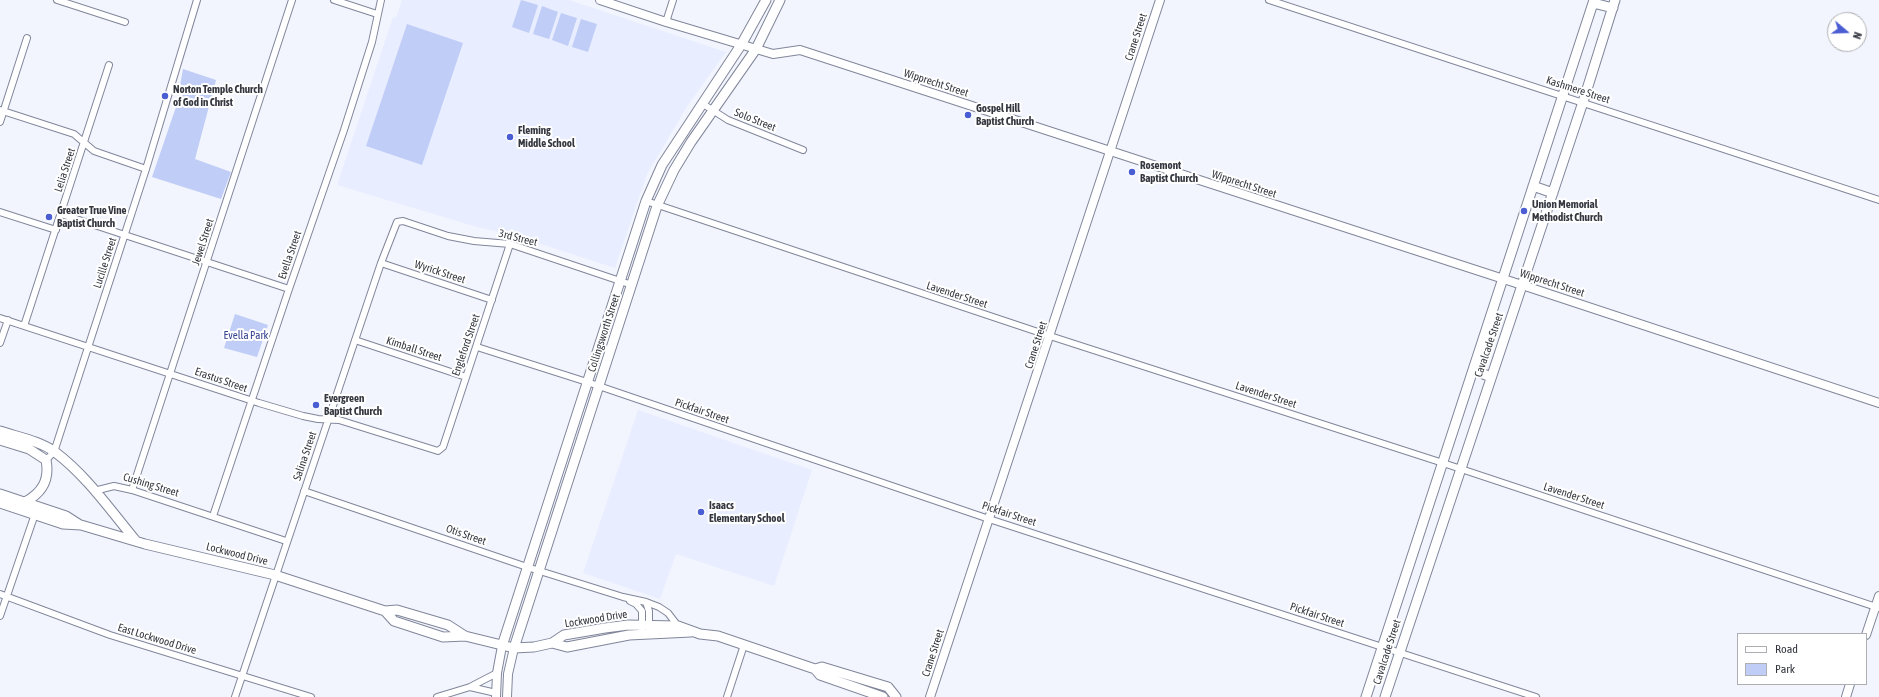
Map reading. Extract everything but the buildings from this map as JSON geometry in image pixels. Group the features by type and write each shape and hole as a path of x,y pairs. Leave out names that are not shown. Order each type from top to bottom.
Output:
{"main road":[{"name":"Collingsworth Street","path":"502,646 646,201 662,165 741,45 766,0"},
{"name":"Collingsworth Street","path":"514,648 657,206 674,170 712,110 756,49 780,0"},
{"name":"Cavalcade Street","path":"1366,697 1593,1"},
{"path":"1593,1 1614,4"},
{"name":"Cavalcade Street","path":"1384,697 1553,193 1614,4"},
{"path":"1533,186 1553,193"},
{"path":"1473,370 1491,377"},
{"path":"0,431 33,442 54,452 94,490 136,541"},
{"path":"0,440 29,449 46,460 48,469 44,485 34,497 25,502"},
{"name":"Lockwood Drive","path":"0,494 66,516 81,526"},
{"name":"Lockwood Drive","path":"0,503 63,524 81,526 275,575 385,611 396,610 448,625 465,636 502,646 514,648 534,647 552,643 567,646 646,630 678,626 694,632"},
{"path":"1413,554 1430,560"},
{"name":"Lockwood Drive","path":"646,630 694,632 718,636 815,669 820,675 883,697"},
{"name":"Lockwood Drive","path":"815,669 822,667 888,687 896,697"}],"street":[{"path":"57,0 125,22"},
{"name":"Lucille Street","path":"46,460 54,452 146,169 196,0"},
{"name":"Jewel Street","path":"132,490 292,0"},
{"path":"334,0 377,14"},
{"name":"Evella Street","path":"213,516 371,47 381,0"},
{"name":"Wipprecht Street","path":"600,0 666,22 773,54 800,50 1522,285 1879,404"},
{"path":"666,22 673,0"},
{"name":"Crane Street","path":"930,697 1160,0"},
{"name":"Kashmere Street","path":"1269,0 1563,95 1879,200"},
{"path":"0,122 2,110 27,38"},
{"name":"Lelia Street","path":"24,326 109,65"},
{"name":"Solo Street","path":"703,104 728,120 803,150"},
{"path":"2,110 74,134 94,151 146,169"},
{"name":"Lavender Street","path":"646,201 657,206 1050,336 1443,463 1877,607"},
{"path":"0,212 56,230"},
{"path":"61,214 289,289"},
{"name":"3rd Street","path":"397,222 403,221 448,236 474,241 510,244 632,285"},
{"name":"Salina Street","path":"235,697 286,541 329,420 381,263 397,222"},
{"name":"Engleford Street","path":"438,451 443,447 510,244"},
{"name":"Wyrick Street","path":"381,263 492,300"},
{"name":"Erastus Street","path":"0,318 252,401 303,416 339,420 438,451"},
{"path":"0,343 8,320"},
{"name":"Kimball Street","path":"355,340 466,377"},
{"name":"Pickfair Street","path":"477,347 599,386 989,519 1536,697"},
{"name":"Cushing Street","path":"94,490 114,486 132,490 286,541"},
{"name":"Otis Street","path":"304,491 527,567 623,597 646,602 659,607 668,613 678,626"},
{"path":"0,616 3,595 35,514"},
{"name":"East Lockwood Drive","path":"3,595 110,635 242,675 288,694 311,697"},
{"path":"1867,633 1877,607 1879,596"},
{"name":"Otis Street","path":"623,597 636,604 642,611 646,630"},
{"path":"646,602 649,611 646,630"},
{"path":"727,697 744,645"},
{"name":"Collingsworth Street","path":"496,695 497,673 502,646"},
{"name":"Collingsworth Street","path":"507,697 508,674 514,648"},
{"path":"437,697 470,687 497,673"},
{"path":"1846,697 1850,685"},
{"path":"470,687 496,695"}],"shaded area":[{"name":"Fleming Middle School","path":"402,0 569,0 726,52 688,105 647,174 615,268 513,235 477,227 337,185 393,17 396,18"},
{"name":"Isaacs Elementary School","path":"638,410 812,470 774,586 676,554 660,599 583,573"}],"green space":[{"path":"521,0 538,5 529,33 512,27"},
{"path":"542,6 558,12 549,39 533,34"},
{"path":"561,13 577,18 568,46 552,40"},
{"path":"581,19 597,24 588,52 572,47"},
{"path":"407,24 463,43 422,165 366,146"},
{"path":"183,69 216,80 195,159 231,172 221,199 152,177 176,107"},
{"name":"Evella Park","path":"235,314 268,325 257,357 224,348"}],"place":[{"name":"Norton Temple Church of God in Christ","path":"165,96"},
{"name":"Gospel Hill Baptist Church","path":"968,115"},
{"name":"Fleming Middle School","path":"510,137"},
{"name":"Rosemont Baptist Church","path":"1132,172"},
{"name":"Union Memorial Methodist Church","path":"1524,211"},
{"name":"Greater True Vine Baptist Church","path":"49,217"},
{"name":"Evergreen Baptist Church","path":"316,405"},
{"name":"Isaacs Elementary School","path":"701,512"}]}
